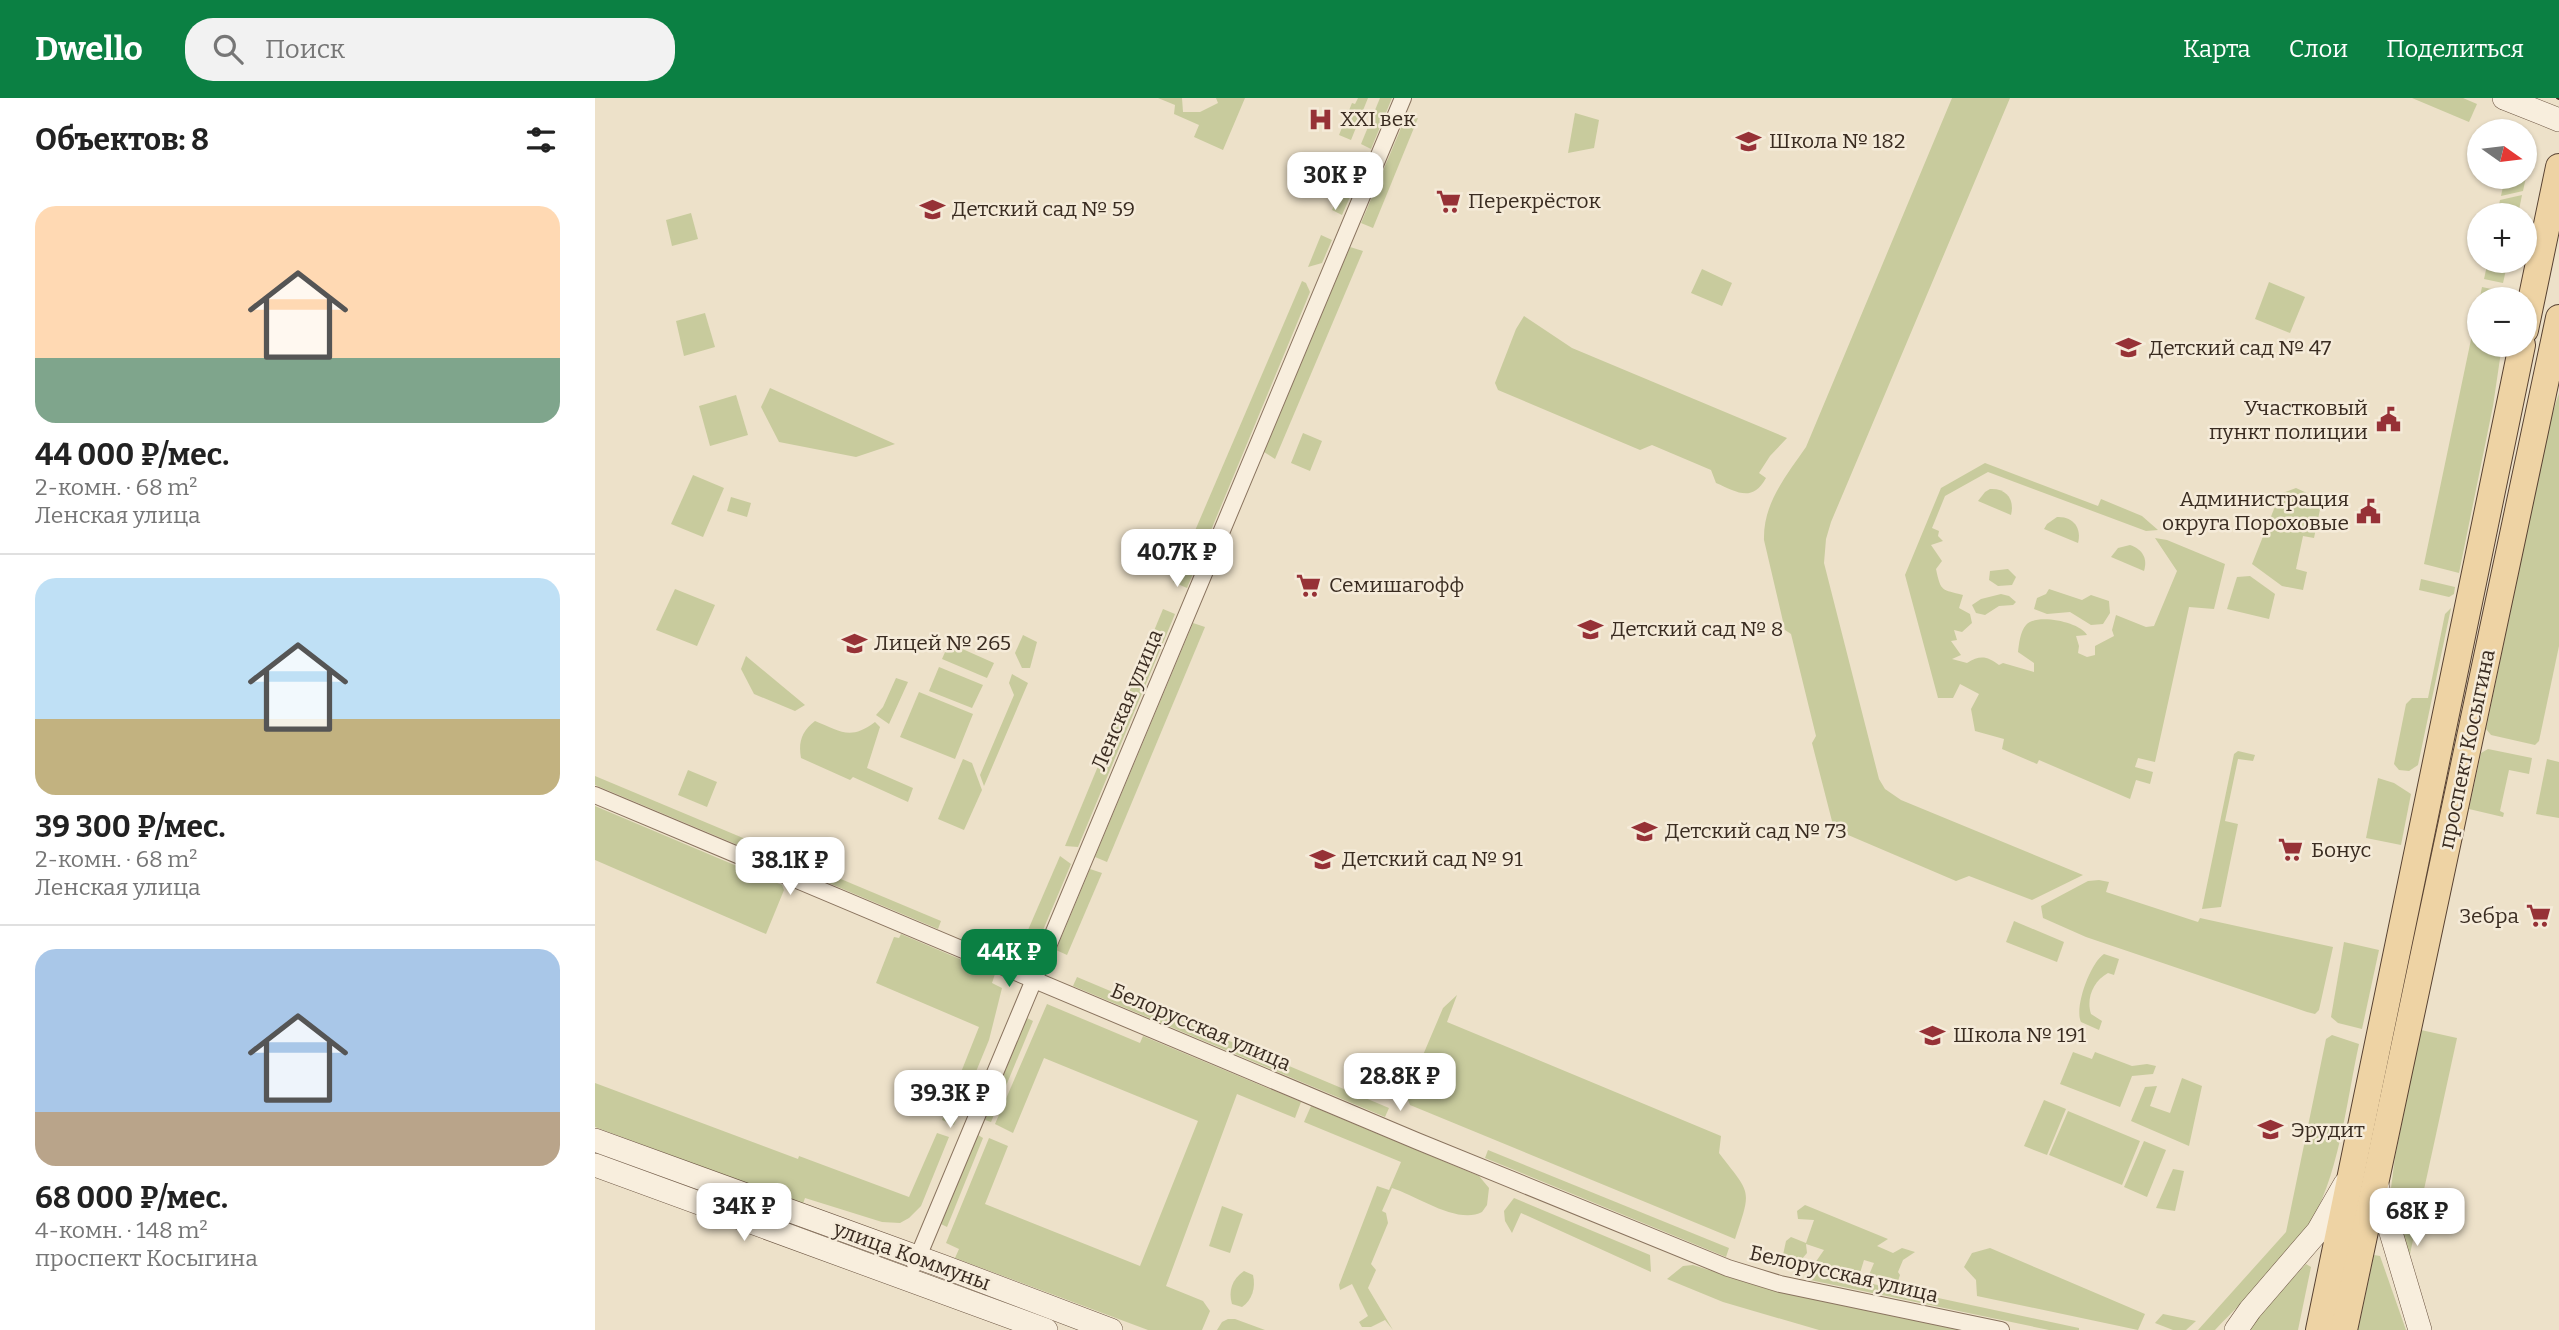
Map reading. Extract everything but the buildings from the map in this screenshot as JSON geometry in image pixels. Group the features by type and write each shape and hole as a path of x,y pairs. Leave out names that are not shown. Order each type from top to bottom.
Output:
{"main road":[{"path":"2534,287 2559,167"},
{"name":"проспект Косыгина","path":"2319,1330 2363,1177 2559,318"},
{"name":"проспект Косыгина","path":"2344,1330 2363,1177 2520,357"}],"street":[{"name":"Ленская улица","path":"909,1280 1403,98"},
{"path":"2504,98 2559,120"},
{"name":"Белорусская улица","path":"595,795 1728,1268 1780,1284 2001,1330"},
{"name":"улица Коммуны","path":"595,1140 1111,1330"},
{"name":"улица Коммуны","path":"595,1165 1046,1330"},
{"name":"проспект Косыгина","path":"2236,1330 2363,1177 2420,1330"},
{"path":"2224,1330 2250,1310"}],"green space":[{"path":"1158,98 1182,98 1183,112 1200,112 1218,103 1216,98 1245,98 1223,150 1194,137 1199,125 1174,114 1175,105"},
{"path":"1358,98 1368,98 1351,140 1339,135 1352,103 1355,104"},
{"path":"1380,98 1392,98 1371,149 1361,144"},
{"path":"1952,98 2010,98 1831,522 1824,563 1879,779 1885,789 1901,800 2083,875 2032,900 1969,876 1956,881 1834,829 1812,743 1816,736 1791,634 1785,630 1764,540 1767,514 1772,502 1806,447"},
{"path":"2412,98 2463,98 2477,104 2467,121"},
{"path":"1575,113 1599,120 1594,148 1568,153"},
{"path":"1418,118 1373,228 1361,223 1404,121"},
{"path":"1346,177 1357,181 1342,215 1332,210"},
{"path":"2502,189 2523,189 2523,191 2501,196"},
{"path":"2522,195 2520,203 2499,203 2500,200"},
{"path":"691,213 698,239 672,246 666,220"},
{"path":"1321,235 1332,240 1322,263 1308,267"},
{"path":"1350,247 1363,251 1275,459 1264,452"},
{"path":"1702,269 1732,283 1722,306 1691,293"},
{"path":"2485,273 2505,273 2503,283 2484,279"},
{"path":"1302,281 1310,292 1187,588 1173,582"},
{"path":"2269,282 2305,297 2290,333 2255,319"},
{"path":"705,313 715,347 684,356 676,321"},
{"path":"1524,316 1572,348 1787,438 1759,473 1766,478 1761,486 1750,493 1737,492 1716,483 1711,470 1652,445 1640,450 1498,390 1495,383 1516,329"},
{"path":"2467,357 2500,357 2459,573 2424,564"},
{"path":"770,388 895,444 856,457 779,442 761,407"},
{"path":"2559,393 2559,646 2539,741 2535,745 2491,735 2486,729 2551,418"},
{"path":"736,395 748,435 710,446 699,406"},
{"path":"1303,433 1322,441 1310,471 1291,463"},
{"path":"1985,463 2098,506 2101,499 2142,516 2158,530 2146,531 1988,472 1945,496 1932,528 1939,531 1938,536 1943,541 1931,545 1942,561 1936,569 1943,589 1963,595 1959,608 1970,614 1972,623 1962,632 1954,630 1957,640 1951,641 1961,655 1952,659 1967,663 1983,658 1999,665 2003,663 2034,672 2034,663 2018,652 2022,631 2031,621 2048,619 2083,630 2087,635 2076,636 2078,653 2087,657 2095,655 2095,646 2114,636 2112,630 2116,615 2146,627 2154,626 2177,571 2155,538 2167,540 2225,564 2214,609 2189,607 2155,762 2138,758 2135,767 2153,772 2150,784 2136,780 2130,799 2039,760 2037,764 2002,749 2004,739 1975,731 1971,709 1979,694 1960,684 1953,698 1938,698 1905,575 1941,488"},
{"path":"693,475 724,488 703,537 671,524"},
{"path":"2296,488 2322,500 2314,538 2303,536 2296,569 2307,572 2303,590 2282,586 2252,564 2280,494"},
{"path":"1990,489 2001,490 2008,496 2012,504 2011,515 1978,501"},
{"path":"731,497 751,503 747,517 727,511"},
{"path":"2057,517 2063,517 2075,524 2079,532 2078,543 2044,529"},
{"path":"2130,545 2143,555 2144,571 2111,557 2118,548"},
{"path":"2008,569 2016,577 2012,585 1998,586 1989,580 1990,571"},
{"path":"2250,576 2275,594 2269,619 2227,609 2237,577"},
{"path":"2421,579 2455,587 2454,594 2449,597 2419,590"},
{"path":"675,589 715,605 697,646 656,630"},
{"path":"2049,589 2082,600 2091,595 2109,601 2110,613 2103,624 2091,625 2070,612 2047,614 2034,609 2037,598 2046,594"},
{"path":"2001,594 2016,602 2013,605 1999,606 1985,615 1976,613 1972,605 1981,599"},
{"path":"2451,608 2418,765 2409,771 2399,770 2394,764 2406,704 2412,698 2428,698 2445,614"},
{"path":"1163,609 1175,614 1078,847 1065,846"},
{"path":"1193,623 1205,627 1107,862 1095,857"},
{"path":"1023,635 1037,642 1030,668 1022,668 1015,653"},
{"path":"949,643 994,663 987,678 942,659"},
{"path":"746,656 805,705 795,711 754,694 741,669"},
{"path":"939,667 983,685 972,708 929,691"},
{"path":"1012,674 1028,683 984,786 980,775 1014,695 1009,683"},
{"path":"896,678 908,682 889,724 876,715 883,707"},
{"path":"919,692 973,714 955,759 900,737"},
{"path":"815,721 838,731 852,733 875,722 880,727 867,768 913,788 908,802 853,777 850,780 801,758 802,737"},
{"path":"2488,749 2532,758 2529,774 2509,770 2500,811 2504,813 2503,817 2469,809 2481,753"},
{"path":"2238,751 2255,755 2253,761 2238,759 2225,821 2238,824 2221,907 2202,909 2234,754"},
{"path":"963,759 972,763 982,790 964,830 938,819"},
{"path":"2547,759 2559,762 2559,818 2536,814"},
{"path":"688,770 717,782 707,807 678,795"},
{"path":"595,776 941,921 938,929 595,785"},
{"path":"2378,778 2394,783 2411,794 2401,845 2366,838"},
{"path":"595,806 782,885 784,890 766,934 595,860"},
{"path":"1060,856 1071,864 1038,942 1025,937"},
{"path":"1090,869 1102,873 1067,955 1056,950"},
{"path":"2088,881 2109,882 2106,892 2198,922 2200,918 2333,947 2319,1010 2315,1014 2307,1012 2086,937 2043,918 2041,906"},
{"path":"2014,921 2064,942 2057,962 2006,942"},
{"path":"901,934 995,974 992,983 1002,988 989,1040 954,1125 942,1120 979,1027 876,983 894,937 899,938"},
{"path":"2344,942 2379,950 2362,1029 2338,1023 2331,1017"},
{"path":"2104,954 2119,959 2114,975 2108,973 2103,976 2090,997 2091,1014 2102,1021 2099,1030 2081,1022 2079,1015 2089,976"},
{"path":"1077,977 1389,1108 1385,1117 1073,986"},
{"path":"1457,995 1447,1022 1721,1136 1719,1153 1743,1185 1746,1200 1735,1239 1410,1105 1406,1095 1443,1008"},
{"path":"1047,1004 1140,1043 1143,1036 1301,1102 1295,1118 1237,1094 1166,1286 1203,1301 1210,1311 1202,1330 1148,1330 955,1258 959,1249 946,1243 989,1138 1008,1146 985,1204 1140,1266 1198,1121 1044,1058 1013,1133 995,1124"},
{"path":"1027,1018 1033,1021 991,1122 985,1120"},
{"path":"2421,1030 2457,1038 2408,1263 2392,1210 2391,1188"},
{"path":"2332,1035 2359,1044 2334,1164 2317,1210 2306,1230 2286,1255 2215,1330 2198,1330 2286,1232 2326,1039"},
{"path":"2073,1052 2092,1059 2095,1052 2132,1066 2156,1066 2153,1074 2132,1076 2120,1107 2060,1084"},
{"path":"2182,1078 2202,1086 2189,1146 2131,1121 2145,1087 2157,1086 2150,1106 2170,1113"},
{"path":"595,1083 798,1159 799,1156 909,1197 937,1133 949,1137 921,1206 900,1223 882,1222 805,1198 803,1204 595,1127"},
{"path":"2044,1100 2066,1109 2047,1155 2024,1146"},
{"path":"1311,1106 1479,1176 1489,1188 1487,1205 1482,1212 1461,1215 1437,1208 1392,1188 1382,1211 1386,1213 1388,1223 1371,1264 1376,1270 1368,1288 1393,1330 1385,1320 1371,1327 1362,1327 1359,1322 1368,1316 1352,1284 1340,1290 1339,1285 1377,1186 1389,1190 1401,1162 1304,1122"},
{"path":"2068,1111 2140,1141 2122,1185 2049,1155"},
{"path":"978,1135 983,1138 947,1227 941,1224"},
{"path":"2144,1141 2166,1150 2147,1197 2124,1187"},
{"path":"1488,1150 1729,1248 1726,1257 1485,1158"},
{"path":"2173,1169 2184,1171 2175,1211 2156,1208"},
{"path":"1514,1198 1650,1255 1651,1272 1521,1213 1512,1233 1505,1221 1504,1211"},
{"path":"1805,1205 1888,1239 1877,1246 1893,1253 1902,1248 1915,1252 1903,1260 1898,1281 1869,1275 1874,1263 1864,1260 1860,1273 1815,1263 1824,1250 1806,1244 1807,1253 1801,1260 1783,1255 1786,1241 1791,1237 1806,1243 1814,1220 1798,1219 1797,1211"},
{"path":"1222,1206 1243,1214 1230,1253 1209,1246"},
{"path":"1990,1248 2145,1314 2138,1330 1977,1296 1976,1280 1964,1267 1972,1253"},
{"path":"2374,1255 2380,1256 2406,1330 2358,1330"},
{"path":"2306,1264 2311,1267 2298,1330 2245,1330"},
{"path":"1693,1265 1778,1292 1959,1330 1819,1330 1723,1302 1667,1279 1683,1266"},
{"path":"1244,1271 1253,1275 1254,1284 1251,1297 1242,1307 1232,1304 1231,1294 1234,1282"},
{"path":"1812,1271 2079,1330 2049,1330 1810,1280"},
{"path":"2163,1314 2196,1321 2186,1330 2173,1330 2155,1323"},
{"path":"1228,1319 1265,1330 1217,1330 1222,1322"}],"place":[{"name":"XXI век","path":"1320,119"},
{"name":"Школа № 182","path":"1749,141"},
{"name":"Перекрёсток","path":"1448,201"},
{"name":"Детский сад № 59","path":"932,209"},
{"name":"Детский сад № 47","path":"2129,348"},
{"name":"Участковый пункт полиции","path":"2388,420"},
{"name":"Администрация округа Пороховые","path":"2369,511"},
{"name":"Семишагофф","path":"1309,585"},
{"name":"Детский сад № 8","path":"1591,629"},
{"name":"Лицей № 265","path":"854,643"},
{"name":"Детский сад № 73","path":"1645,831"},
{"name":"Бонус","path":"2291,850"},
{"name":"Детский сад № 91","path":"1322,859"},
{"name":"Зебра","path":"2539,916"},
{"name":"Школа № 191","path":"1933,1035"},
{"name":"Эрудит","path":"2271,1130"}]}
